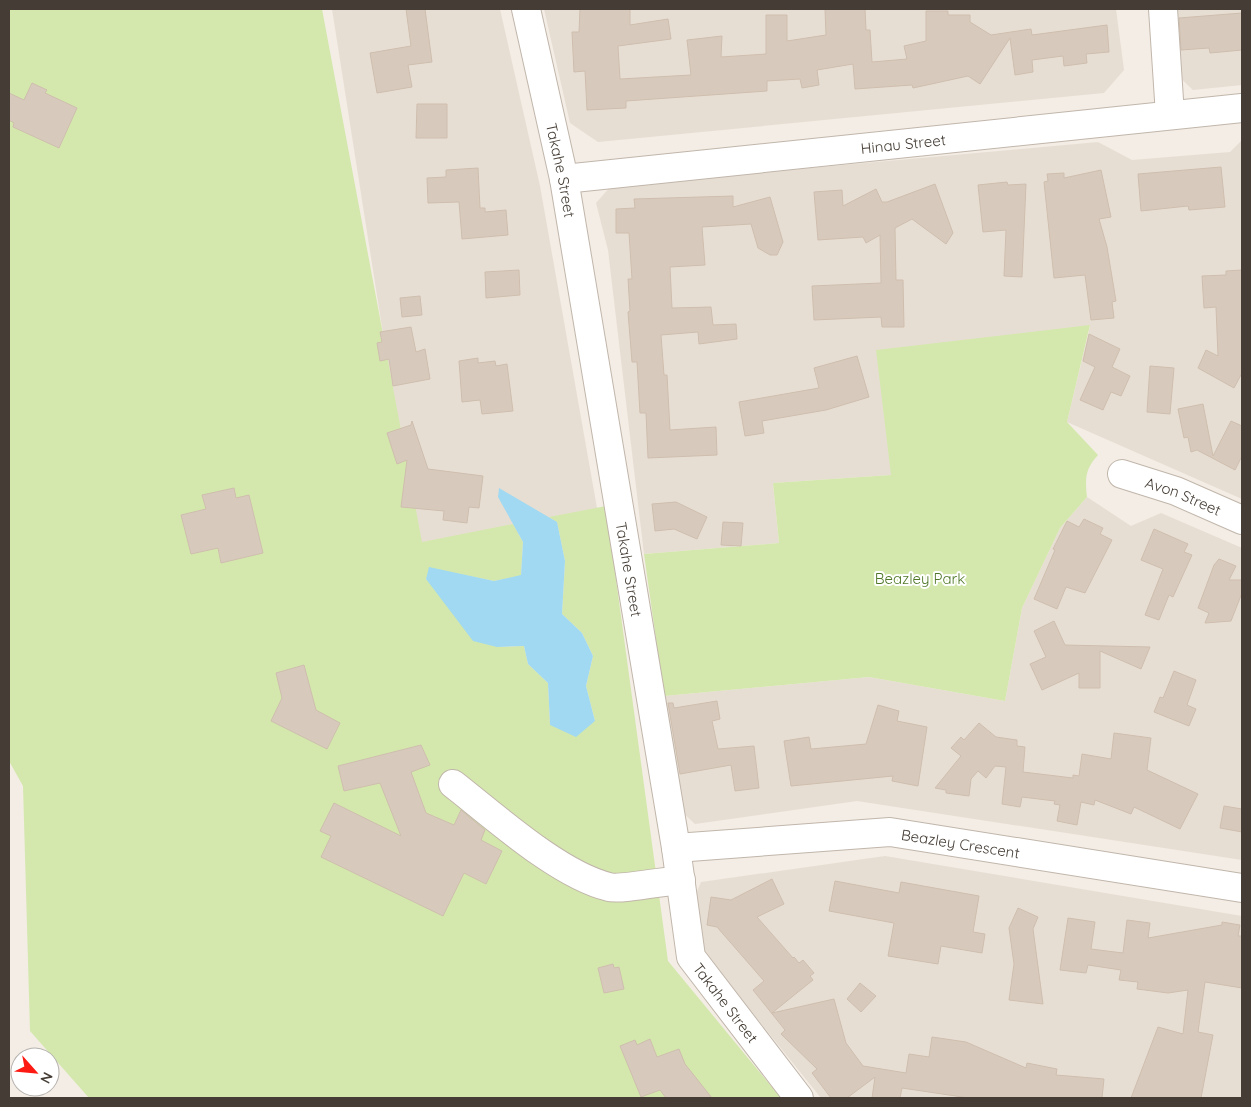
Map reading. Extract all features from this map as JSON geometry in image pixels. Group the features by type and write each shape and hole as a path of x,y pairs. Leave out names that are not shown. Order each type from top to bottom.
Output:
{"street":[{"name":"Takahe Street","path":"526,9 564,179 676,848 691,957 799,1098"},
{"path":"1163,9 1170,115"},
{"name":"Hinau Street","path":"564,179 1242,108"},
{"name":"Avon Street","path":"1122,474 1176,491 1242,520"},
{"path":"453,784 540,852 582,876 610,888 680,880"},
{"name":"Beazley Crescent","path":"676,848 890,832 1242,888"}],"shaded area":[{"path":"332,9 500,9 540,186 600,525 416,544"},
{"path":"544,9 1116,9 1124,70 1104,93 598,142 570,123"},
{"path":"1171,9 1242,9 1242,85 1193,90 1174,72"},
{"path":"1242,140 1242,499 1067,422 1090,326 891,475 773,483 779,543 644,554 608,250 596,203 611,186 1098,142 1132,160 1230,152"},
{"path":"1087,497 1131,526 1161,513 1242,548 1242,860 857,801 695,824 680,810 664,696 869,677 1005,701 1022,608 1060,528"},
{"path":"885,856 1242,916 1242,1098 821,1098 705,954 693,901 701,882"}],"green space":[{"path":"9,9 322,9 422,542 513,524 523,542 521,576 494,581 430,568 426,579 497,647 524,646 528,664 548,683 550,725 595,721 586,686 593,656 582,633 562,614 565,561 557,522 549,517 606,506 668,961 781,1098 89,1098 60,1065 60,1047 44,1047 30,1031 23,786 9,761"},
{"name":"Beazley Park","path":"1090,325 1067,422 1098,455 1088,470 1087,497 1060,528 1022,608 1005,701 869,677 664,696 644,554 779,543 773,483 891,475 876,350"}],"water":[{"path":"499,488 557,522 565,561 562,614 582,633 593,656 586,686 595,721 576,737 550,725 548,683 528,664 524,646 497,647 473,641 426,579 429,567 494,581 521,575 523,542 498,497"}],"building":[{"path":"406,9 425,9 432,62 408,65 412,87 377,93 370,53 411,46"},
{"path":"580,9 630,9 630,25 668,19 671,39 618,46 620,79 691,75 687,40 722,36 721,57 766,54 766,15 787,15 787,41 826,35 825,9 865,9 866,30 870,30 872,62 907,59 904,46 926,41 926,11 948,11 948,15 970,15 970,22 991,35 1031,29 1032,35 1107,25 1109,52 1086,54 1087,63 1064,66 1063,56 1032,60 1033,72 1015,75 1010,38 980,84 968,76 913,88 912,85 855,89 853,64 817,70 819,85 802,88 800,79 767,81 767,91 626,101 626,108 587,110 585,71 574,72 572,32 579,32"},
{"path":"1242,13 1242,50 1210,53 1209,48 1181,50 1179,18"},
{"path":"32,83 47,90 45,93 77,108 59,148 13,127 14,123 9,120 9,93 24,100"},
{"path":"417,104 447,104 447,138 416,138"},
{"path":"1221,167 1225,207 1189,210 1188,206 1141,211 1138,174"},
{"path":"478,168 480,208 485,208 485,212 506,210 508,235 462,239 459,202 428,203 427,178 446,177 446,170"},
{"path":"1101,170 1111,217 1099,219 1107,247 1116,301 1112,302 1114,318 1091,320 1085,275 1054,278 1044,182 1048,181 1047,174 1064,173 1064,178"},
{"path":"1007,182 1008,185 1026,184 1022,277 1004,276 1006,230 983,232 978,185"},
{"path":"935,184 953,233 946,244 912,219 895,228 896,280 903,280 904,327 882,327 881,317 814,320 812,286 881,283 881,281 880,235 866,243 863,237 818,240 814,192 842,190 843,206 876,189 882,202 887,202"},
{"path":"733,196 733,207 770,197 783,242 777,255 770,255 758,248 751,224 702,227 705,265 670,267 672,308 711,307 713,325 736,324 737,339 699,344 698,332 661,335 664,375 667,375 670,430 716,427 717,455 648,458 646,413 640,413 637,362 632,362 628,312 630,311 628,279 632,279 629,233 616,233 616,209 635,208 634,199"},
{"path":"519,270 520,295 486,298 485,272"},
{"path":"1242,270 1242,373 1234,388 1198,368 1206,350 1218,356 1216,307 1204,308 1202,276 1226,275 1226,271"},
{"path":"420,296 422,315 402,317 400,298"},
{"path":"411,327 416,352 425,349 430,379 393,386 389,359 380,361 377,343 382,342 380,332"},
{"path":"1089,334 1120,349 1112,367 1130,376 1121,396 1111,392 1103,410 1080,400 1095,367 1083,361"},
{"path":"857,356 869,397 826,410 762,421 764,433 745,436 739,402 819,388 814,368"},
{"path":"478,358 478,363 495,361 496,366 507,364 513,411 482,414 480,400 462,402 459,361"},
{"path":"1150,366 1174,368 1170,414 1147,412"},
{"path":"1203,404 1213,456 1231,421 1242,426 1242,456 1235,470 1197,450 1191,452 1188,437 1184,438 1178,409"},
{"path":"412,421 428,469 483,476 479,508 469,507 467,523 443,520 444,511 401,507 407,460 397,464 387,433 411,425"},
{"path":"234,488 236,498 249,495 263,553 221,563 218,548 191,554 181,515 206,509 202,495"},
{"path":"676,502 707,517 697,539 674,529 655,531 652,504"},
{"path":"1084,519 1103,528 1100,534 1112,540 1085,593 1066,587 1057,609 1034,599 1055,550 1053,549 1067,521 1079,527"},
{"path":"723,522 743,523 741,546 721,545"},
{"path":"1154,529 1188,544 1184,552 1192,555 1173,597 1169,595 1159,620 1145,615 1163,569 1141,560"},
{"path":"1219,559 1236,566 1229,580 1242,580 1242,593 1231,621 1205,623 1209,613 1198,608 1214,565"},
{"path":"1054,621 1065,645 1150,647 1141,669 1100,651 1100,688 1079,688 1079,673 1042,690 1030,664 1046,657 1034,631"},
{"path":"304,665 316,710 340,723 327,749 271,721 282,698 276,673"},
{"path":"1174,671 1196,680 1187,705 1196,709 1189,726 1154,712 1160,697 1163,698"},
{"path":"717,701 720,719 712,721 718,749 754,746 759,788 735,791 731,765 680,774 668,703 673,703 674,708"},
{"path":"878,705 899,711 897,721 927,727 918,786 892,781 893,776 791,786 784,741 809,737 811,749 866,744"},
{"path":"979,723 996,737 1017,740 1017,746 1025,747 1023,772 1073,778 1073,775 1079,776 1082,754 1111,759 1114,733 1151,738 1147,770 1198,794 1180,829 1134,807 1131,814 1095,800 1094,805 1081,802 1077,825 1057,821 1060,805 1054,804 1055,801 1022,797 1020,807 1002,804 1006,767 995,766 986,778 978,771 971,779 969,796 946,793 946,790 935,788 961,756 951,748 961,737 964,740"},
{"path":"421,745 430,765 411,772 426,813 454,825 461,810 485,830 481,840 502,851 486,884 464,873 443,916 321,857 331,836 320,831 334,803 401,836 380,783 344,791 338,766"},
{"path":"1224,806 1242,809 1242,832 1220,828"},
{"path":"772,879 784,904 757,917 793,958 799,963 803,960 814,973 810,976 813,980 772,1013 834,999 846,1043 863,1066 906,1073 909,1054 929,1057 932,1037 966,1042 1026,1068 1027,1063 1057,1069 1056,1075 1104,1079 1102,1098 969,1098 902,1088 900,1098 872,1098 875,1077 847,1098 831,1098 812,1073 817,1069 781,1034 785,1030 753,990 764,981 717,927 707,925 711,897 731,900"},
{"path":"835,881 899,893 901,882 979,896 973,932 985,934 982,953 941,946 938,964 888,956 894,923 829,911"},
{"path":"1018,908 1038,917 1033,929 1043,1004 1009,1000 1014,964 1009,928"},
{"path":"1068,918 1095,922 1091,949 1123,953 1127,920 1150,923 1148,938 1222,925 1222,922 1240,925 1238,936 1242,936 1242,988 1205,982 1198,1032 1213,1035 1201,1098 1131,1098 1158,1027 1183,1034 1188,990 1168,993 1137,989 1138,982 1119,980 1121,970 1088,965 1086,973 1060,970"},
{"path":"613,964 614,968 619,967 624,989 604,993 598,968"},
{"path":"860,983 876,996 861,1012 847,999"},
{"path":"650,1039 657,1057 679,1049 685,1064 712,1098 666,1098 660,1090 641,1097 620,1046 635,1040 637,1045"}]}
